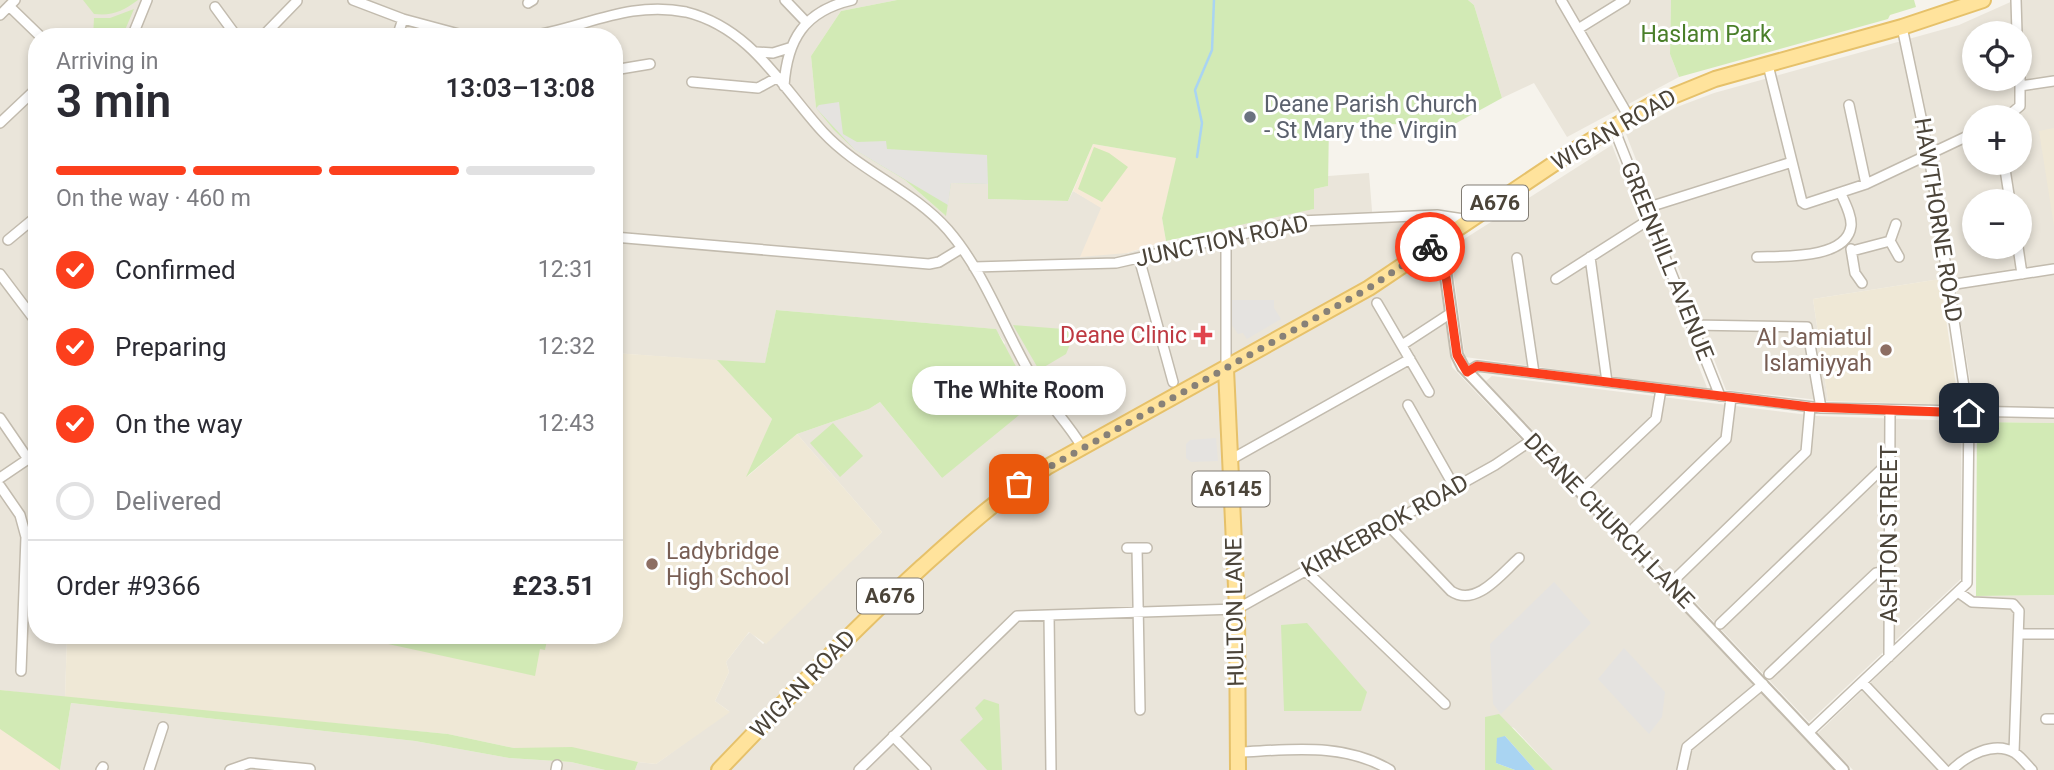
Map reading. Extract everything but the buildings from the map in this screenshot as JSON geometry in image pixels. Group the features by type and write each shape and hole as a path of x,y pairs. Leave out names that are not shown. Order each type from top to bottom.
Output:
{"main road":[{"name":"WIGAN ROAD","path":"719,770 860,625 973,521 1019,484 1369,288 1629,117 1687,89 1902,27 1983,0"},
{"name":"HULTON LANE","path":"1226,369 1237,609 1238,770"}],"street":[{"path":"136,28 147,0"},
{"path":"353,0 403,19 436,28"},
{"path":"785,0 807,23"},
{"path":"784,86 789,48 807,23 831,7 852,0"},
{"path":"1561,0 1629,117"},
{"path":"1578,29 1625,0"},
{"path":"2016,0 2017,21"},
{"path":"271,28 297,1"},
{"path":"0,15 12,3 33,28"},
{"path":"575,28 607,13 647,3 703,17 733,32 756,52 838,146 933,215 962,248 1035,382 1082,447"},
{"path":"215,7 230,28"},
{"path":"400,28 403,19"},
{"name":"HAWTHORNE ROAD","path":"1902,27 1929,155 1968,413 1967,583 1958,592"},
{"path":"756,52 773,53 789,48"},
{"path":"623,68 650,64"},
{"path":"1768,65 1802,202 1814,203 1841,194 1962,139"},
{"path":"692,82 758,88 778,77"},
{"path":"2032,84 2054,81"},
{"path":"0,123 28,97"},
{"path":"1849,105 1866,184"},
{"name":"GREENHILL AVENUE","path":"1613,126 1720,396"},
{"path":"1646,208 1792,162"},
{"path":"1757,257 1769,261 1821,253 1843,241 1851,228 1851,221 1841,194"},
{"name":"JUNCTION ROAD","path":"974,267 1104,264 1300,221 1437,215 1470,220"},
{"path":"1556,278 1650,219"},
{"path":"8,240 28,223"},
{"path":"1896,224 1890,241 1899,257"},
{"path":"1226,236 1226,369"},
{"path":"623,238 929,264 939,262 962,248"},
{"path":"1843,241 1852,251 1855,273 1862,283"},
{"path":"1852,251 1890,241"},
{"name":"DEANE CHURCH LANE","path":"1436,243 1443,255 1458,358 1467,372 1670,584 1766,679 1808,733 1843,770"},
{"path":"1590,257 1607,382"},
{"path":"1139,258 1160,355 1172,382"},
{"path":"1517,258 1534,373"},
{"path":"2020,259 2022,274"},
{"path":"1949,285 2054,269"},
{"path":"0,274 28,311"},
{"path":"1377,303 1429,392"},
{"path":"1402,345 1451,313"},
{"path":"1692,325 1807,327 1821,408"},
{"path":"1230,460 1410,359"},
{"path":"1467,372 1477,366 1821,408 2054,413"},
{"path":"1581,490 1656,419 1661,389"},
{"path":"1634,528 1726,439 1731,398"},
{"path":"1408,405 1455,488"},
{"path":"1670,584 1806,452 1810,407"},
{"name":"ASHTON STREET","path":"1889,657 1890,411"},
{"path":"0,418 28,459 0,478"},
{"name":"KIRKEBROK ROAD","path":"1237,609 1455,488 1532,440"},
{"path":"1720,624 1890,461"},
{"path":"0,486 20,515 26,537 21,671"},
{"path":"1388,525 1451,591 1461,596 1479,593 1519,558"},
{"path":"1137,548 1139,710"},
{"path":"1306,571 1445,704"},
{"path":"1682,770 1687,747 1731,712 1876,573 1889,571"},
{"path":"1808,733 1958,592 1972,602 2013,604 2019,611 2014,752"},
{"path":"859,770 1013,618 1022,614 1237,609"},
{"path":"1049,615 1051,770"},
{"path":"2020,635 2054,634"},
{"path":"1862,682 1945,770"},
{"path":"149,770 154,737 163,727"},
{"path":"893,736 926,770"},
{"path":"1238,752 1335,750 1360,756 1390,770"},
{"path":"1952,770 1976,753 1997,750 2014,752 2032,770"},
{"path":"230,770 250,763 296,770 310,769"}],"shaded area":[{"path":"0,0 897,0 841,11 811,56 816,108 855,150 905,180 945,215 951,183 988,184 989,199 1068,201 1073,191 1101,207 1127,253 1240,223 1314,209 1314,189 1328,186 1328,176 1369,173 1373,223 1436,219 1441,226 1421,238 1436,262 1439,273 1452,367 1835,770 1553,770 1514,728 1485,717 1485,770 635,770 638,762 656,764 729,711 715,701 729,672 726,662 746,636 750,632 763,644 882,532 797,434 869,409 880,402 942,478 1005,343 995,329 776,310 765,364 623,354 623,28 28,28 28,644 67,644 65,698 0,690"},
{"path":"1468,0 1671,0 1670,54 1679,77 1567,137 1534,83 1502,98 1474,5"},
{"path":"2015,0 2054,0 2054,423 1977,422 1953,277 1813,299 1828,401 1726,390 1626,134 1677,107 1714,93 1962,24 1962,91 2032,91 2032,21 1968,21"},
{"path":"839,102 843,134 857,142 886,141 887,149 987,155 988,184 951,183 948,205 855,150 816,108 819,105"},
{"path":"2054,128 2054,226 2039,131"},
{"path":"1093,144 1177,158 1162,218 1166,241 1127,253 1080,257 1101,208 1073,191"},
{"path":"1612,145 1708,390 1465,357 1450,248"},
{"name":"Al Jamiatul Islamiyyah","path":"1940,279 1959,405 1828,401 1813,299"},
{"path":"1231,300 1274,300 1274,308 1281,319 1247,339 1243,333 1238,334 1232,325"},
{"name":"Ladybridge High School","path":"623,354 717,360 772,419 748,476 797,434 882,532 766,644 749,632 726,662 729,672 715,701 730,712 656,764 619,760 572,748 514,748 448,734 65,698 67,644 623,644"},
{"path":"1492,376 1816,416 1961,421 1962,578 1809,722 1486,381"},
{"path":"1216,438 1218,461 1191,462 1186,458 1186,444 1190,440"},
{"path":"1554,582 1591,623 1501,714 1493,704 1490,644"},
{"path":"2054,595 2054,770 1853,770 1818,733 1961,596"},
{"path":"1624,648 1665,692 1662,717 1649,734 1598,679"},
{"path":"0,690 65,698 59,739 60,770 0,770"},
{"path":"71,703 415,741 509,758 571,762 605,770 60,770"}],"green space":[{"path":"83,0 138,0 118,12 94,14"},
{"path":"897,0 1468,0 1474,5 1502,98 1451,126 1329,122 1328,186 1314,189 1314,209 1166,241 1162,218 1176,158 1093,144 1068,201 988,199 988,184 951,183 946,216 905,180 855,150 816,108 811,56 841,11"},
{"name":"Haslam Park","path":"1671,0 1914,0 1916,7 1890,15 1888,19 1679,77 1670,54"},
{"path":"134,9 126,28 93,28 94,18 110,18"},
{"path":"1094,147 1109,153 1128,167 1102,202 1078,189"},
{"path":"776,310 996,329 1035,402 942,478 880,402 869,409 797,434 746,477 772,419 717,360 765,363"},
{"path":"1013,325 1076,330 1066,354 1039,370"},
{"path":"1977,422 2054,423 2054,595 1976,596"},
{"path":"833,423 863,456 840,477 810,443"},
{"path":"1307,623 1367,692 1361,711 1284,711 1281,625"},
{"path":"388,644 546,644 545,650 540,649 535,676"},
{"path":"0,690 448,734 514,748 572,747 638,762 635,770 605,770 571,762 509,758 415,741 71,703 60,770 0,729"},
{"path":"984,699 999,704 1002,770 987,770 960,740 983,719 975,708"},
{"path":"1499,714 1553,770 1535,770 1505,736 1496,763 1515,770 1485,770 1485,717"}],"water":[{"path":"1505,736 1535,770 1515,770 1496,763 1497,738"}],"waterway":[{"path":"1197,157 1202,123 1195,90 1212,50 1214,0"}],"way so far":[{"path":"1019,484 1369,288 1430,247"}],"place":[{"name":"Deane Parish Church - St Mary the Virgin","path":"1250,117"},
{"name":"Deane Clinic","path":"1203,335"},
{"name":"Al Jamiatul Islamiyyah","path":"1886,350"},
{"name":"The White Room","path":"1019,484"},
{"name":"Ladybridge High School","path":"652,564"}],"route":[{"path":"1430,247 1436,243 1443,255 1457,355 1467,372 1477,366 1810,407 1969,413"}]}
